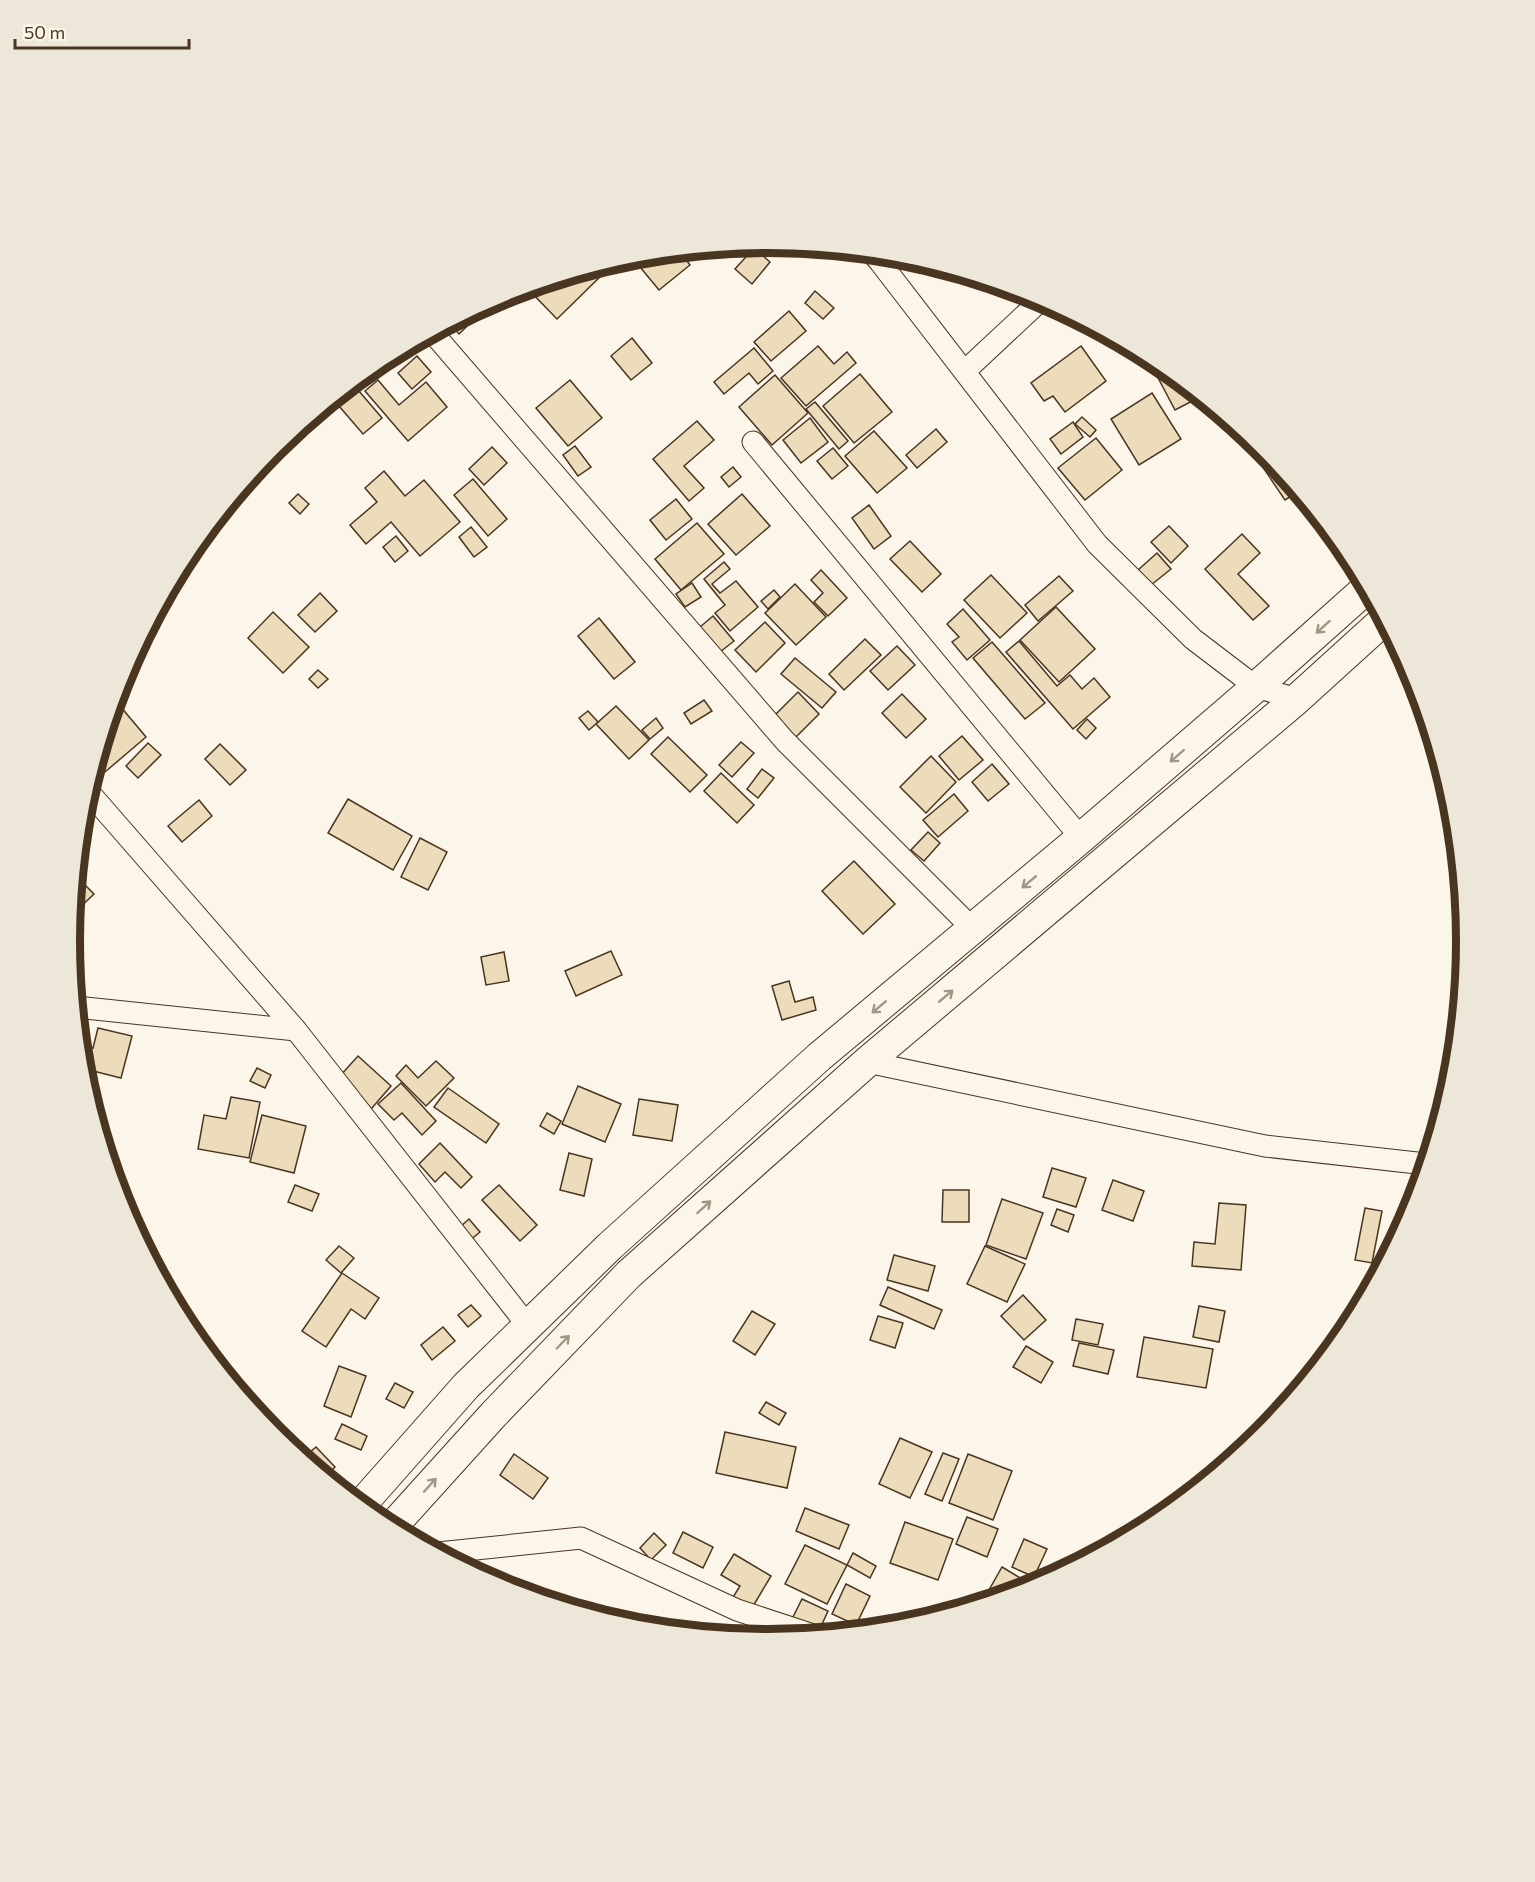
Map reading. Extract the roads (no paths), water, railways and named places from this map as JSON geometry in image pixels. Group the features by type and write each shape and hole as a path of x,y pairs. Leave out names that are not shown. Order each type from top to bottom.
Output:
{"main road":[{"path":"366,1499 466,1386 610,1246 819,1057 1081,838 1361,593"},
{"path":"397,1521 494,1414 629,1274 867,1062 1297,699 1378,625"}],"street":[{"path":"881,263 1096,544 1193,639 1256,687 1297,699"},
{"path":"965,371 1033,306"},
{"path":"437,338 785,741 973,929"},
{"path":"753,442 1081,838"},
{"path":"95,799 296,1030 528,1326"},
{"path":"83,1008 296,1030"},
{"path":"867,1062 1265,1146 1419,1163"},
{"path":"451,1552 581,1538 737,1610 793,1628"}]}
